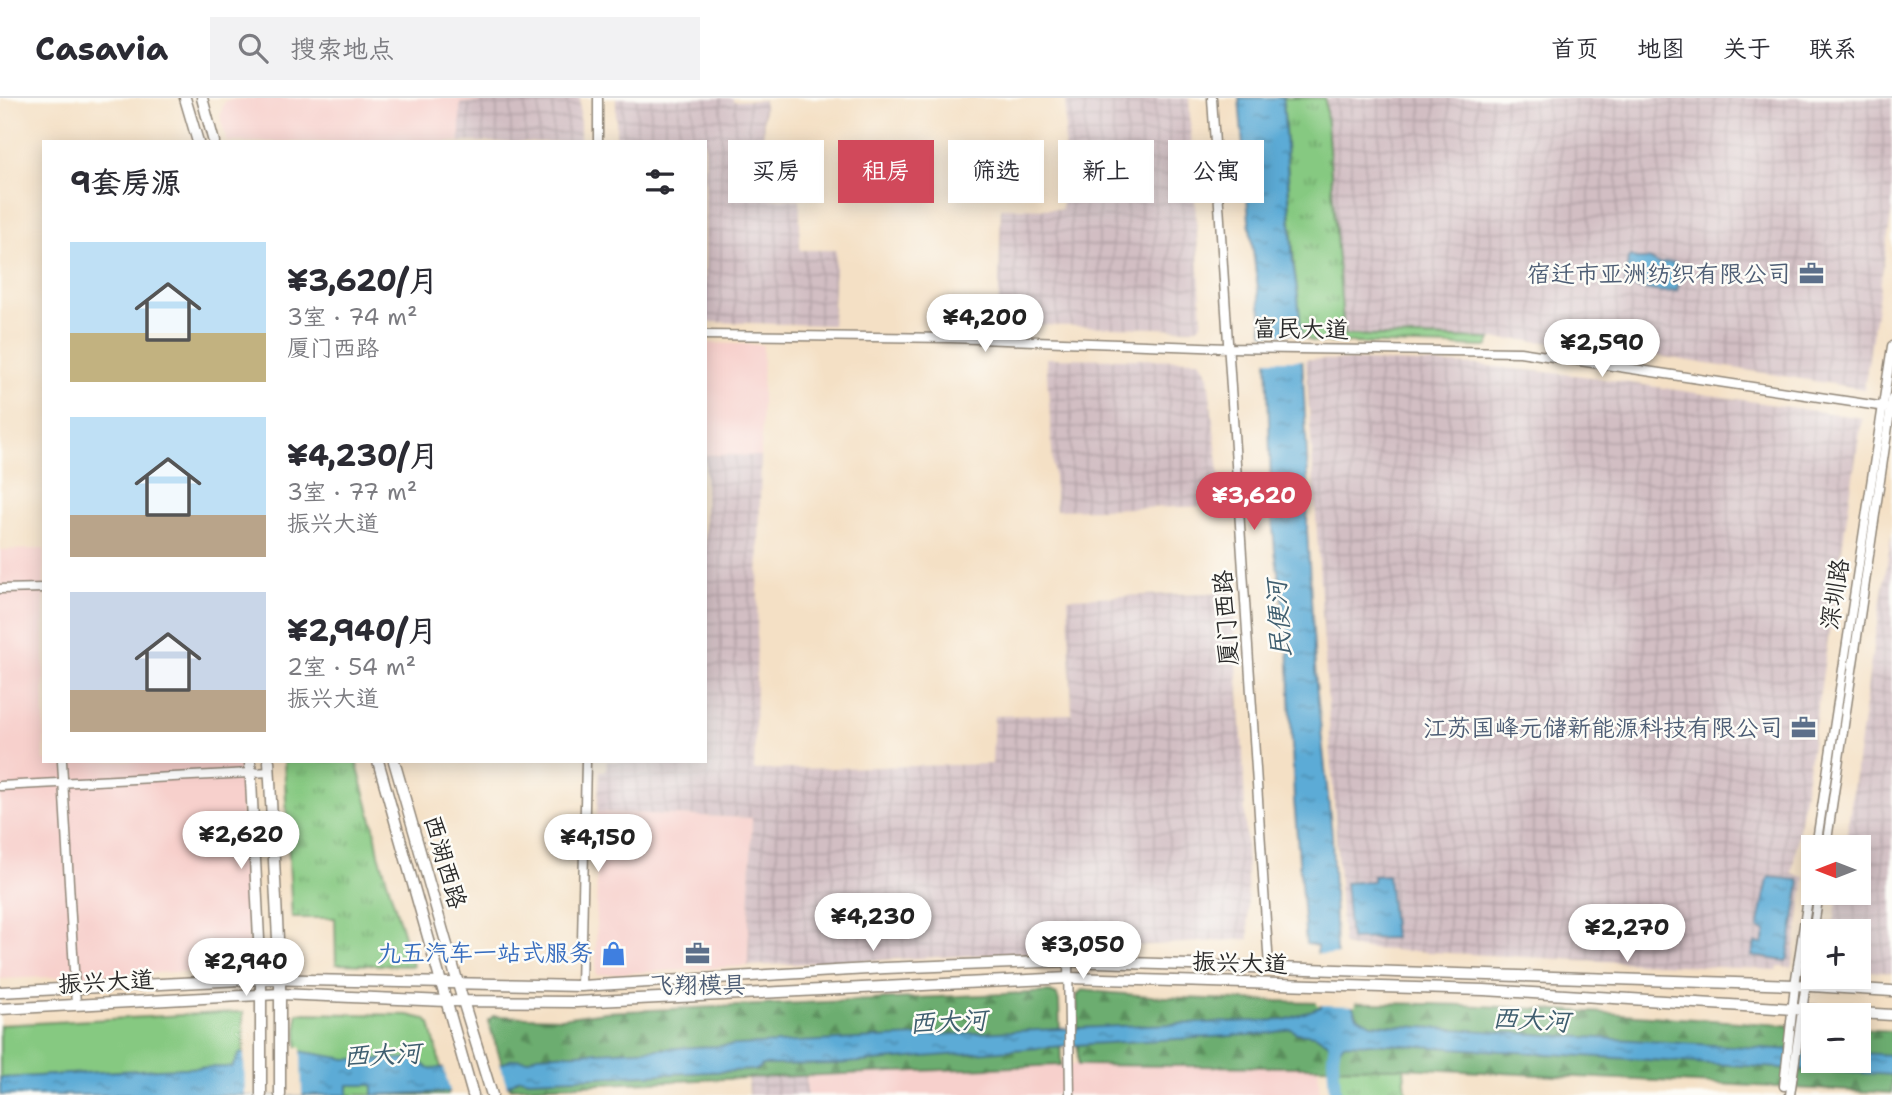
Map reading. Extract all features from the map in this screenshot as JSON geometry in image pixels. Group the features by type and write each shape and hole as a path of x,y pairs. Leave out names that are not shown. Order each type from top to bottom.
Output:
{"main road":[{"path":"185,98 197,140"},
{"path":"202,98 213,140"},
{"path":"250,763 261,979 261,1095"},
{"name":"西湖西路","path":"379,763 473,1095"},
{"name":"西湖西路","path":"395,763 492,1095"},
{"path":"270,767 280,979 280,1095"},
{"name":"振兴大道","path":"0,992 261,979 581,985 1068,961 1800,985 1892,991"},
{"name":"振兴大道","path":"0,1010 261,995 576,1002 1069,978 1483,990 1892,1015"}],"street":[{"path":"598,98 598,140"},
{"name":"厦门西路","path":"1212,98 1269,967"},
{"name":"富民大道","path":"707,335 951,338 1228,348 1520,352 1889,407"},
{"name":"深圳路","path":"1828,835 1889,407 1892,346"},
{"name":"深圳路","path":"1818,835 1892,399"},
{"path":"0,589 42,588"},
{"path":"62,763 76,1005"},
{"path":"581,985 586,763"},
{"path":"0,786 251,773 270,767"},
{"path":"1787,1088 1809,905"},
{"path":"1800,985 1816,905"},
{"path":"1068,961 1070,1095"}],"shaded area":[{"path":"538,98 460,103 460,140 226,140 220,116 227,100"},
{"path":"580,98 580,140 460,140 460,103"},
{"path":"616,98 764,100 763,140 728,140 728,203 800,203 800,250 836,250 832,325 707,322 707,140 616,140"},
{"path":"1066,98 1189,98 1191,140 1168,140 1168,203 1195,203 1202,320 1199,326 1192,329 998,324 1001,208 1062,209 1062,203 1154,203 1154,140 1064,140"},
{"path":"1325,98 1892,98 1892,210 1864,389 1608,348 1523,340 1344,336"},
{"path":"707,343 763,345 761,456 707,455"},
{"path":"1046,358 1199,360 1208,377 1223,506 1056,510"},
{"path":"1306,359 1479,365 1584,376 1862,418 1792,874 1801,876 1801,905 1792,967 1778,966 1777,970 1351,948 1343,944"},
{"path":"707,455 761,456 754,770 992,764 994,716 1072,714 1068,598 1232,592 1243,751 1249,939 748,966 752,818 597,812 600,771 606,770 607,763 707,763"},
{"path":"1892,533 1892,973 1871,971 1871,919 1835,919 1836,905 1871,905 1871,835 1847,835"},
{"path":"42,549 42,763 239,763 250,969 0,979 0,550"},
{"path":"597,812 752,818 748,966 596,975"},
{"path":"1317,1055 1320,1095 807,1095 806,1075"},
{"path":"806,1075 807,1095 749,1095 748,1078"}],"green space":[{"path":"1283,98 1325,98 1344,335 1491,339 1488,346 1316,342 1301,333"},
{"path":"284,763 357,763 379,854 413,966 336,964 335,918 292,918"},
{"path":"1082,990 1213,999 1527,1008 1801,1026 1801,1073 1871,1073 1871,1030 1892,1031 1892,1093 1404,1068 1078,1065 1077,995"},
{"path":"1050,992 1057,995 1059,1001 1061,1065 510,1088 488,1021 493,1016 561,1018 605,1012"},
{"path":"243,1012 244,1095 0,1095 0,1025"},
{"path":"297,1013 408,1015 425,1019 430,1024 448,1095 298,1095"},
{"path":"1338,1067 1404,1068 1406,1095 1340,1095"}],"water":[{"path":"1239,98 1283,98 1293,263 1301,333 1308,478 1307,530 1316,683 1332,834 1336,951 1357,1016 1371,1024 1801,1050 1801,1069 1370,1043 1343,1044 1333,1058 1329,1044 1315,1035 1297,1033 1291,1029 1266,1034 1089,1044 835,1064 762,1065 756,1070 529,1080 520,1078 506,1087 450,1092 373,1095 371,1085 348,1085 348,1095 0,1095 0,1078 145,1069 232,1067 240,1053 299,1051 346,1059 417,1059 429,1069 504,1063 513,1059 528,1060 537,1055 1284,1020 1321,1007 1317,946 1306,944 1294,800 1288,640 1272,517 1267,358 1248,203 1264,203 1264,140 1242,140"},
{"path":"1632,256 1660,264 1672,262 1680,266 1682,268 1677,291 1663,292 1627,287 1625,283 1628,258"},
{"path":"1388,875 1394,938 1350,939 1345,883 1373,881 1373,876"},
{"path":"1770,877 1800,882 1786,961 1752,956 1755,943 1763,944 1766,931 1758,928"},
{"path":"1871,1054 1892,1055 1892,1075 1859,1073 1871,1073"}],"pier":[{"path":"1261,334 1304,334 1306,360 1264,360"},
{"path":"1315,954 1341,955 1356,1006 1317,1005"},
{"path":"301,1047 302,1095 245,1095 244,1049"},
{"path":"499,1060 508,1090 451,1095 443,1065"}],"waterway":[{"path":"1335,1042 1335,1095"}],"place":[{"name":"宿迁市亚洲纺织有限公司","path":"1811,274"},
{"name":"江苏国峰元储新能源科技有限公司","path":"1803,728"},
{"name":"九五汽车一站式服务","path":"613,953"},
{"name":"飞翔模具","path":"698,954"}],"water label":[{"name":"民便河","path":"1278,619"},
{"name":"西大河","path":"1531,1019"},
{"name":"西大河","path":"948,1021"},
{"name":"西大河","path":"382,1054"}]}
